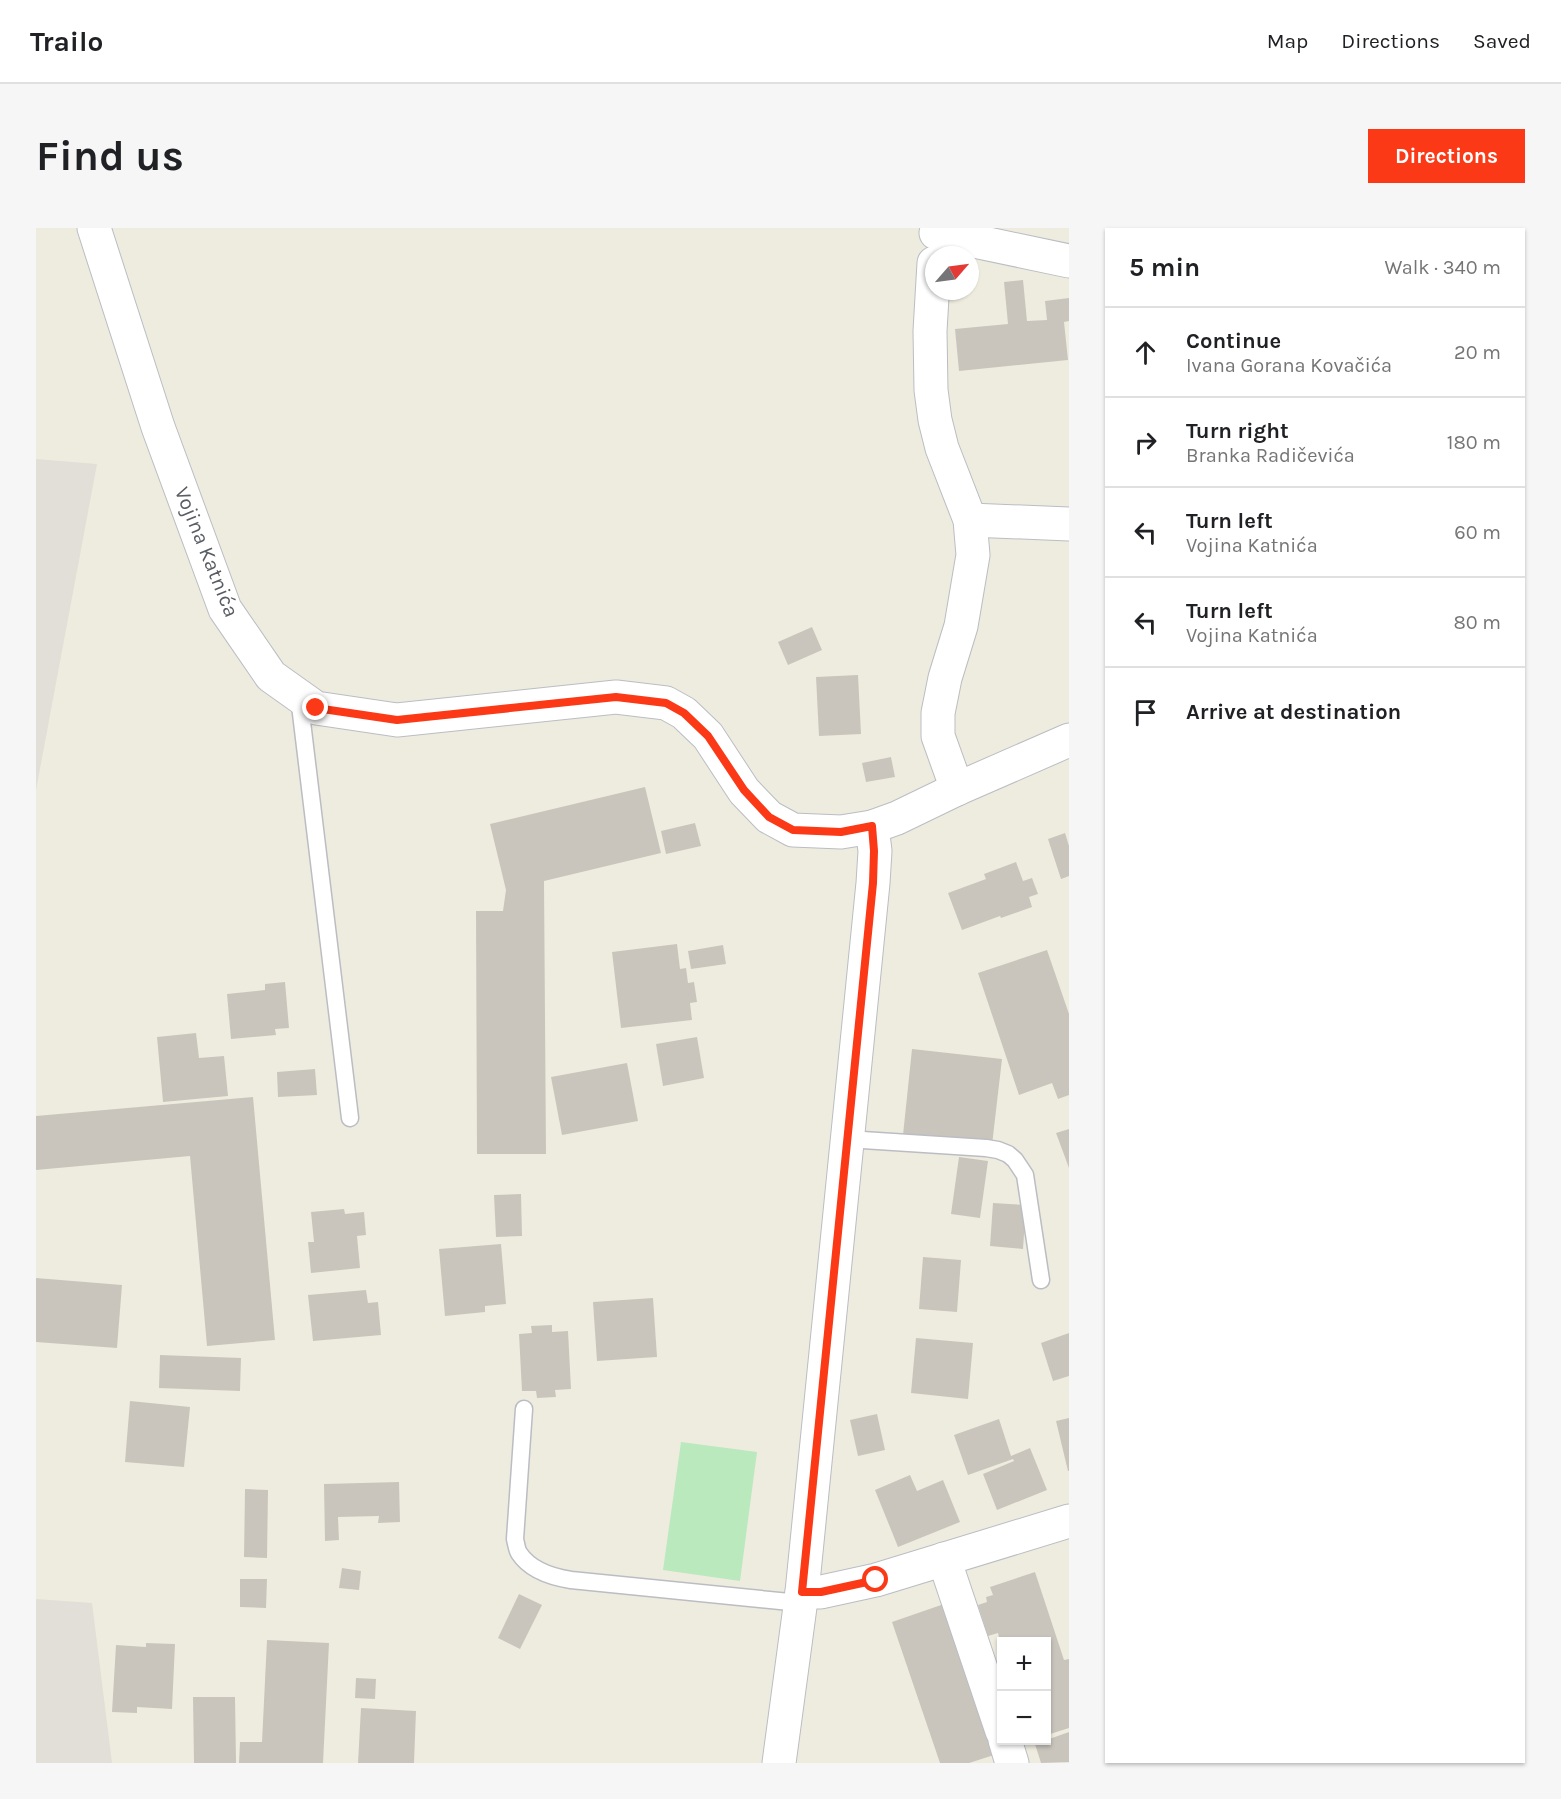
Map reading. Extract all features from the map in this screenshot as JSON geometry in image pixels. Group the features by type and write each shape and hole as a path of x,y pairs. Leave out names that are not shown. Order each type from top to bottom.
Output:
{"street":[{"name":"Vojina Katnića","path":"94,228 158,426 225,609 271,676 316,708 397,720 616,697 666,703 684,713 708,736 744,790 769,817 793,830 841,832 897,818 1069,740"},
{"path":"957,789 938,736 938,713 945,678 961,626 973,555 970,520 942,448 935,420 930,331 935,245 1069,261"},
{"path":"970,520 1069,524"},
{"path":"779,1763 801,1597 873,883 872,826"},
{"path":"801,1597 876,1580 1069,1522"},
{"path":"944,1559 997,1716"},
{"path":"1007,1745 1012,1763"}],"lane":[{"path":"299,696 350,1118"},
{"path":"847,1139 986,1148 1008,1154 1021,1167 1025,1175 1041,1280"},
{"path":"524,1409 515,1539 518,1552 534,1568 554,1577 571,1580 801,1597"}],"shaded area":[{"path":"36,459 97,464 36,790"},
{"path":"36,1599 92,1603 112,1763 36,1763"}],"green space":[{"path":"681,1442 757,1452 740,1581 663,1570"}],"building":[{"path":"1023,280 1027,321 1047,320 1045,301 1069,298 1069,321 1064,322 1068,360 959,371 955,329 1008,324 1004,282"},
{"path":"812,627 822,650 788,665 778,642"},
{"path":"858,675 861,734 819,736 816,677"},
{"path":"891,757 895,777 866,782 862,763"},
{"path":"645,787 661,853 544,881 546,1154 477,1154 476,911 503,911 506,890 490,824"},
{"path":"695,823 701,846 666,854 661,831"},
{"path":"1065,833 1069,846 1069,876 1061,879 1048,839"},
{"path":"1016,862 1023,881 1032,878 1038,894 1029,897 1032,907 962,930 948,893 986,879 984,874"},
{"path":"677,944 680,969 686,968 688,983 694,982 697,1002 690,1003 692,1020 621,1028 612,952"},
{"path":"723,945 726,964 691,969 688,951"},
{"path":"1047,950 1069,1014 1069,1095 1058,1099 1052,1083 1019,1095 978,973"},
{"path":"285,982 289,1028 275,1029 276,1035 231,1039 227,994 265,990 265,984"},
{"path":"196,1033 199,1058 224,1056 228,1096 163,1102 157,1037"},
{"path":"697,1037 704,1078 663,1086 656,1044"},
{"path":"912,1049 1002,1059 992,1145 903,1135"},
{"path":"627,1063 638,1121 562,1135 551,1077"},
{"path":"315,1069 317,1095 278,1097 277,1072"},
{"path":"253,1097 275,1340 207,1346 190,1156 36,1170 36,1116"},
{"path":"1069,1129 1069,1168 1056,1133"},
{"path":"959,1157 988,1161 980,1218 951,1214"},
{"path":"521,1194 522,1236 496,1237 494,1195"},
{"path":"993,1203 1026,1205 1023,1249 990,1246"},
{"path":"344,1209 345,1214 364,1212 366,1235 357,1236 360,1268 311,1273 308,1242 314,1242 311,1212"},
{"path":"501,1244 506,1304 485,1306 485,1312 445,1316 439,1249"},
{"path":"923,1257 961,1260 957,1312 919,1309"},
{"path":"36,1278 122,1285 117,1348 36,1342"},
{"path":"366,1290 368,1303 378,1302 381,1335 313,1341 308,1295"},
{"path":"653,1298 657,1357 597,1361 593,1302"},
{"path":"552,1325 552,1332 568,1331 571,1389 555,1390 556,1397 537,1398 536,1391 522,1391 519,1334 532,1333 531,1326"},
{"path":"1069,1333 1069,1376 1053,1381 1041,1343"},
{"path":"916,1338 973,1343 968,1399 911,1393"},
{"path":"160,1355 241,1358 240,1391 159,1388"},
{"path":"130,1401 190,1407 184,1467 125,1462"},
{"path":"877,1414 885,1450 858,1456 850,1420"},
{"path":"1069,1418 1069,1471 1068,1471 1056,1421"},
{"path":"999,1419 1011,1456 1030,1448 1047,1490 997,1510 983,1474 1014,1461 1013,1459 968,1475 954,1435"},
{"path":"910,1475 917,1491 943,1480 960,1522 898,1547 875,1490"},
{"path":"399,1482 400,1522 378,1523 379,1516 338,1517 339,1540 325,1541 324,1484"},
{"path":"245,1489 268,1490 267,1558 244,1557"},
{"path":"342,1568 361,1571 359,1590 339,1588"},
{"path":"1035,1572 1064,1660 1069,1659 1069,1728 1051,1734 1051,1637 999,1637 998,1633 988,1636 978,1605 987,1602 986,1597 993,1595 990,1587"},
{"path":"240,1579 267,1579 266,1608 240,1607"},
{"path":"519,1594 542,1605 520,1649 498,1638"},
{"path":"944,1604 994,1755 969,1763 940,1763 892,1622"},
{"path":"267,1640 329,1643 323,1763 239,1763 240,1742 262,1742"},
{"path":"146,1643 175,1644 172,1709 137,1707 137,1713 112,1712 116,1645 146,1647"},
{"path":"356,1678 376,1679 375,1699 355,1698"},
{"path":"193,1697 235,1697 236,1763 194,1763"},
{"path":"361,1708 416,1711 414,1763 358,1763"},
{"path":"1069,1732 1069,1762 1041,1763 1035,1745 1051,1745 1051,1738"}],"route":[{"path":"316,708 397,720 616,697 666,703 684,713 708,736 744,790 769,817 793,830 841,832 872,826 874,835 873,883 802,1592 821,1592 876,1580"}]}
